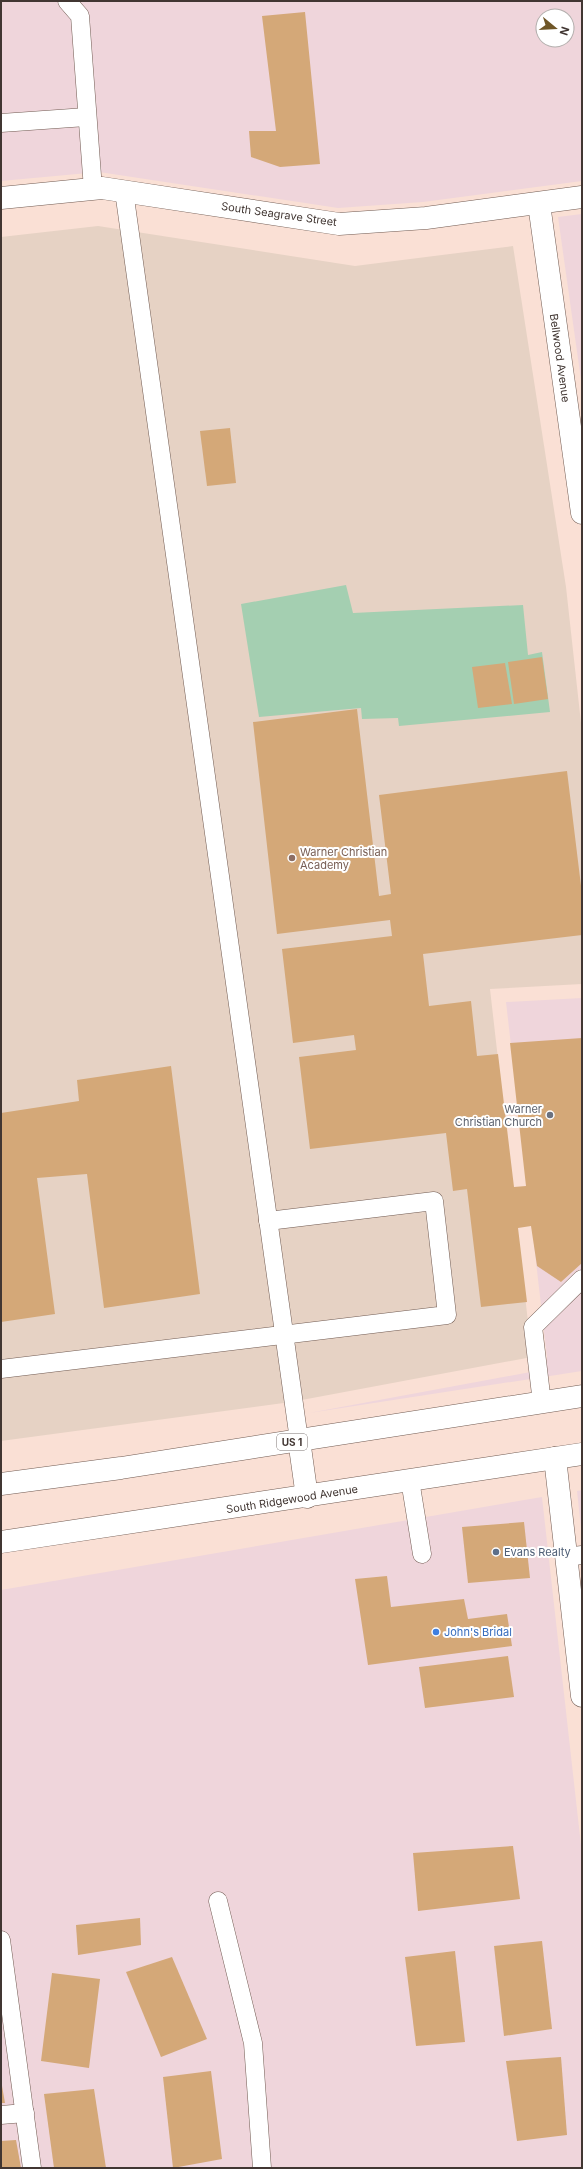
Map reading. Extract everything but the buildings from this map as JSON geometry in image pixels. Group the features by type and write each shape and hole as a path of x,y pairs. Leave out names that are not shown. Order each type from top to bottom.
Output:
{"street":[{"name":"South Seagrave Street","path":"1,198 102,188 339,224 426,218 539,204 582,197"},
{"name":"Bellwood Avenue","path":"539,204 582,513"},
{"name":"US 1","path":"1,1484 120,1468 582,1396"},
{"path":"299,1440 307,1497"},
{"name":"South Ridgewood Avenue","path":"1,1542 307,1497 582,1454"},
{"path":"556,1458 574,1556 582,1696"}],"lane":[{"path":"67,1 80,16 86,117 93,189"},
{"path":"1,123 86,117"},
{"path":"124,191 299,1440"},
{"path":"1,1368 447,1315 434,1201 268,1221"},
{"path":"542,1403 533,1327 582,1279"},
{"path":"410,1480 422,1554"},
{"path":"218,1901 253,2043 262,2168"},
{"path":"1,1940 32,2168"},
{"path":"1,2115 25,2113"}],"shaded area":[{"path":"1,1 582,1 582,181 423,202 338,208 99,172 1,181"},
{"path":"582,214 582,387 558,217"},
{"name":"Warner Christian Academy","path":"98,226 355,266 513,246 566,587 582,732 582,984 490,989 532,1357 291,1402 1,1441 1,237"},
{"name":"Warner Christian Church","path":"582,998 582,1371 309,1413 536,1371 545,1366 547,1357 506,1002"},
{"path":"582,1490 582,1538 577,1491"},
{"path":"542,1497 582,1854 582,2168 1,2168 1,1590"}],"green space":[{"path":"346,585 353,613 523,605 528,655 542,652 550,712 399,726 398,718 362,719 361,708 259,717 241,604"}],"place":[{"name":"Warner Christian Academy","path":"292,858"},
{"name":"Warner Christian Church","path":"550,1115"},
{"name":"Evans Realty","path":"496,1552"},
{"name":"John's Bridal","path":"436,1632"}]}
